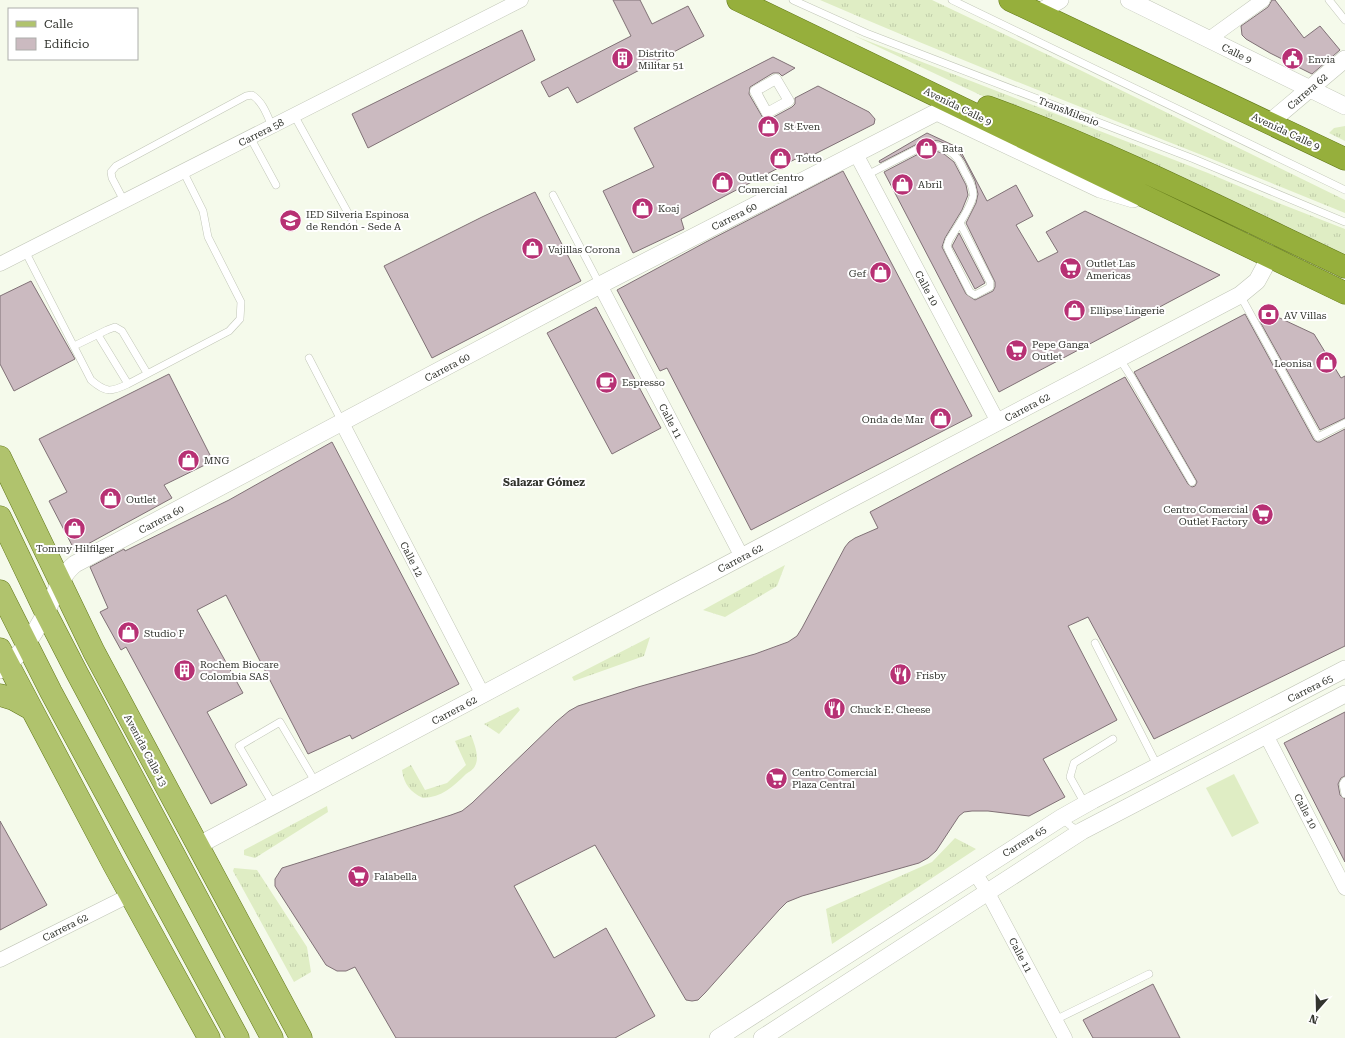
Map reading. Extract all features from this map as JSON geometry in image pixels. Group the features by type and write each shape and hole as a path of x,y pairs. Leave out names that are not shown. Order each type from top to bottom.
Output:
{"highway":[{"name":"Avenida Calle 9","path":"738,0 1345,293"},
{"name":"Avenida Calle 9","path":"1010,0 1345,159"},
{"path":"872,65 937,112"},
{"path":"872,65 1018,118 1101,152 1345,267"}],"main road":[{"name":"Avenida Calle 13","path":"0,457 94,652 301,1038"},
{"path":"0,517 46,613 272,1038"},
{"path":"0,591 26,644 117,816 238,1038"},
{"path":"3,661 31,708 130,895 209,1038"},
{"path":"0,695 13,699 31,708"},
{"path":"149,806 194,840"},
{"path":"114,865 117,816"}],"street":[{"name":"Carrera 58","path":"0,264 521,0"},
{"path":"1038,13 1060,0"},
{"name":"Calle 9","path":"1129,0 1345,106"},
{"path":"1209,39 1263,0"},
{"name":"Carrera 62","path":"1269,123 1345,59"},
{"name":"Carrera 60","path":"3,661 26,644 46,613 61,581 68,570 75,564 600,285 937,112"},
{"name":"Avenida Calle 9","path":"937,112 1100,189 1177,212"},
{"name":"Calle 10","path":"856,154 998,422"},
{"name":"Carrera 62","path":"194,840 274,806 742,557 1240,295 1257,281 1270,257"},
{"name":"Calle 11","path":"600,285 742,557"},
{"name":"Calle 12","path":"342,423 483,695"},
{"name":"Carrera 65","path":"718,1038 1061,818 1085,804 1345,669"},
{"name":"Carrera 65","path":"762,1038 988,893 1063,842 1345,694"},
{"name":"Calle 10","path":"1266,735 1345,888"},
{"name":"Calle 11","path":"975,873 988,893 1065,1038"},
{"name":"Carrera 62","path":"0,960 130,895"}],"lane":[{"name":"TransMilenio","path":"793,0 866,33 1194,159 1345,222"},
{"path":"952,0 1345,190"},
{"path":"1329,0 1345,20"},
{"path":"124,201 112,178 111,172 116,166 246,96 252,95 258,98 272,126"},
{"path":"294,115 353,222"},
{"path":"250,137 276,185"},
{"path":"867,175 925,145 934,145 948,150 956,156 973,189 973,198 948,243 948,249 970,292 978,295 990,288 990,282 960,223"},
{"path":"25,251 91,380 101,388 115,390 128,384 229,330 240,319 241,302 208,237 203,211 183,171"},
{"path":"553,195 600,285"},
{"path":"1240,295 1318,437 1345,423"},
{"path":"74,346 115,327 122,331 147,373"},
{"path":"98,335 128,384"},
{"path":"309,358 342,423"},
{"path":"1119,358 1192,482"},
{"path":"1095,643 1158,767"},
{"path":"274,806 239,746 280,722 316,783"},
{"path":"1085,804 1070,777 1074,763 1113,739"},
{"path":"1345,781 1345,794"},
{"path":"1061,818 1082,831"},
{"path":"1055,1020 1149,974"}],"green space":[{"path":"820,0 932,0 1080,70 1345,200 1345,213 950,55"},
{"path":"855,36 1208,173 1345,229 1345,257 1297,231 1177,174 991,100"},
{"path":"1345,126 1345,141 1329,133 1334,128"},
{"path":"785,565 777,586 725,617 703,610"},
{"path":"650,637 644,656 574,681 572,677"},
{"path":"518,707 520,710 499,734 484,724"},
{"path":"471,735 476,750 477,758 475,766 452,787 436,796 423,798 408,787 402,770 411,765 425,790 447,783 466,765 455,741"},
{"path":"1234,774 1259,823 1232,837 1206,788"},
{"path":"327,806 328,812 255,858 244,855 244,850"},
{"path":"955,838 976,849 832,944 826,909 932,862"},
{"path":"234,868 257,870 307,947 311,972 294,982 233,871"}],"building":[{"name":"Distrito Militar 51","path":"613,0 640,0 652,24 688,6 704,36 577,103 568,87 549,97 541,82 631,36"},
{"path":"1272,0 1275,0 1304,38 1320,26 1340,50 1312,74 1246,39 1242,35 1241,26 1268,7"},
{"path":"522,30 535,60 368,148 352,114"},
{"path":"773,57 795,68 782,76 779,73 773,73 750,87 749,94 763,118 770,119 792,107 795,104 795,98 818,86 869,112 875,119 874,124 809,157 807,153 681,219 684,229 633,253 603,191 654,167 634,128"},
{"name":"Outlet Las Americas","path":"927,133 959,148 987,201 1016,185 1033,216 1016,225 1038,262 1058,252 1046,232 1085,211 1220,275 999,392 884,172 926,150 944,154 954,162 966,185 968,195 962,210 945,238 942,247 966,294 975,300 993,291 995,282 966,223 976,203 978,194 975,181 965,161 952,147 939,141 929,140 923,141 880,163 879,161"},
{"path":"843,171 972,416 751,530 667,368 660,371 617,290"},
{"path":"535,192 581,281 432,358 384,266"},
{"path":"959,233 985,283 975,289 952,246"},
{"path":"31,281 75,359 14,391 0,364 0,296"},
{"path":"596,307 661,428 612,454 547,333"},
{"path":"1269,313 1314,334 1341,378 1345,376 1345,418 1320,430 1258,318"},
{"path":"1245,314 1314,440 1320,442 1345,429 1345,646 1154,739 1088,617 1068,626 1117,720 1043,759 1065,797 1029,816 988,811 964,812 959,816 936,851 919,863 802,896 787,902 698,1000 686,1000 595,845 514,886 554,958 606,928 655,1016 615,1038 396,1038 355,967 346,971 337,971 326,965 275,886 275,879 282,868 462,811 556,722 569,711 578,706 638,687 755,654 788,642 797,636 802,628 845,547 855,538 878,528 870,512 1125,377 1188,484 1192,487 1195,486 1197,482 1196,480 1134,372"},
{"path":"169,374 213,461 164,485 172,498 75,551 49,501 67,492 39,439"},
{"path":"332,442 459,684 352,739 350,735 308,754 226,595 197,610 243,693 207,712 247,785 211,804 126,647 121,650 100,612 108,608 90,567 124,549 125,551 229,500"},
{"path":"1345,712 1345,776 1341,778 1338,784 1340,795 1345,799 1345,862 1284,743"},
{"path":"0,821 47,905 0,930"},
{"path":"1153,984 1180,1038 1093,1038 1083,1020"}],"place":[{"name":"Distrito Militar 51","path":"623,59"},
{"name":"Envia","path":"1292,59"},
{"name":"St Even","path":"768,126"},
{"name":"Bata","path":"926,148"},
{"name":"Totto","path":"781,158"},
{"name":"Outlet Centro Comercial","path":"723,183"},
{"name":"Abril","path":"903,184"},
{"name":"Koaj","path":"643,208"},
{"name":"IED Silveria Espinosa de Rendón - Sede A","path":"291,220"},
{"name":"Vajillas Corona","path":"532,249"},
{"name":"Outlet Las Americas","path":"1071,269"},
{"name":"Gef","path":"881,273"},
{"name":"Ellipse Lingerie","path":"1074,310"},
{"name":"AV Villas","path":"1269,315"},
{"name":"Pepe Ganga Outlet","path":"1016,350"},
{"name":"Leonisa","path":"1327,363"},
{"name":"Espresso","path":"607,382"},
{"name":"Onda de Mar","path":"940,419"},
{"name":"MNG","path":"189,460"},
{"name":"Outlet","path":"111,499"},
{"name":"Centro Comercial Outlet Factory","path":"1263,515"},
{"name":"Tommy Hilfilger","path":"75,528"},
{"name":"Studio F","path":"128,633"},
{"name":"Rochem Biocare Colombia SAS","path":"184,670"},
{"name":"Frisby","path":"901,675"},
{"name":"Chuck E. Cheese","path":"835,709"},
{"name":"Centro Comercial Plaza Central","path":"776,778"},
{"name":"Falabella","path":"359,876"}],"district":[{"name":"Salazar Gómez","path":"544,482"}]}
